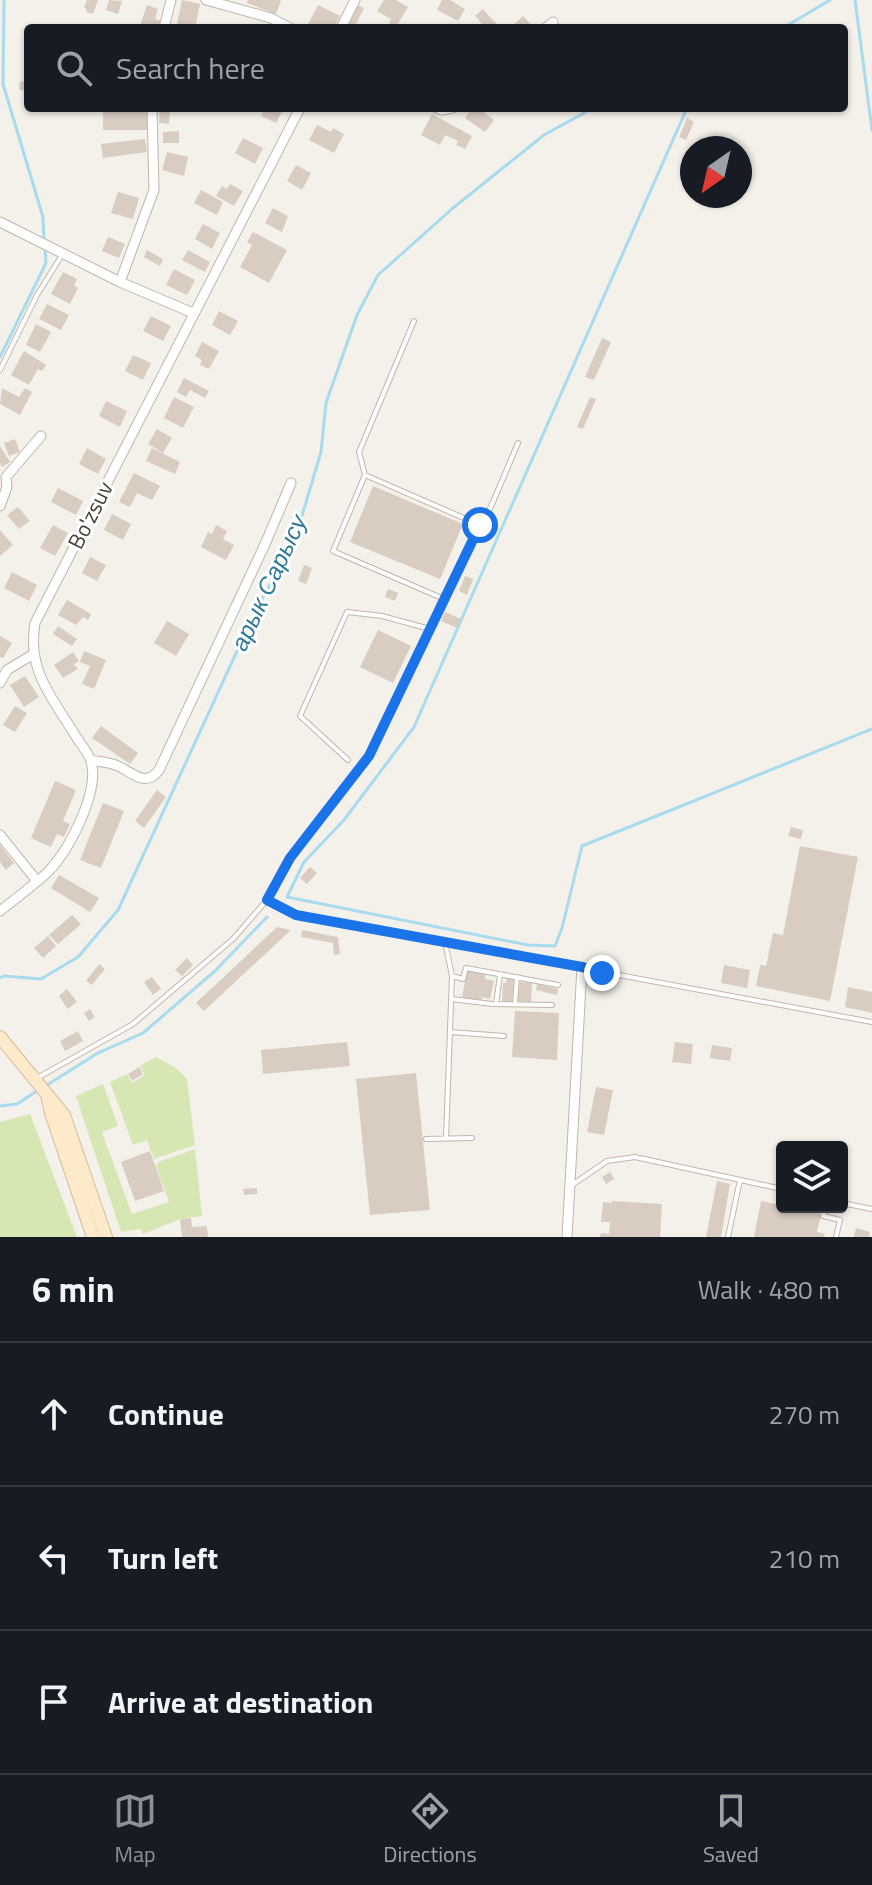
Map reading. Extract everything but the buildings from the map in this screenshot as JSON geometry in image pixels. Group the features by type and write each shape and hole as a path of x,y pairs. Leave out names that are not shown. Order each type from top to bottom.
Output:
{"main road":[{"path":"0,1037 64,1115 106,1237"},
{"path":"43,1088 93,1237"}],"street":[{"path":"165,24 171,0"},
{"path":"206,0 282,24"},
{"path":"343,24 355,0"},
{"path":"120,282 154,190 152,112"},
{"name":"Bo'zsuv","path":"32,655 35,623 298,112"},
{"path":"0,222 120,282 193,313"},
{"path":"0,506 7,487 6,477 41,436"},
{"path":"91,760 114,764 143,780 159,770 291,483"},
{"path":"0,683 3,668 32,655 52,698 91,760 90,788 83,814 64,852 37,881 0,911"},
{"path":"0,835 37,881"},
{"path":"567,1237 582,967"}],"lane":[{"path":"0,370 59,253"},
{"path":"414,321 359,452 365,475 333,551 444,599"},
{"path":"43,1088 133,1024 233,939 267,900 290,858 369,756 493,502 518,443"},
{"path":"365,475 480,525"},
{"path":"348,760 300,716 347,612 382,616 430,629"},
{"path":"267,900 296,915 872,1022"},
{"path":"445,942 452,976 446,1139"},
{"path":"452,976 463,979 466,968 558,985"},
{"path":"496,1004 500,974"},
{"path":"515,1004 517,977"},
{"path":"452,999 552,1005"},
{"path":"450,1032 504,1036"},
{"path":"426,1139 472,1138"},
{"path":"570,1186 607,1161 635,1157 776,1188"},
{"path":"728,1237 740,1180"},
{"path":"848,1204 872,1209"},
{"path":"824,1213 823,1216 840,1220 836,1237"}],"green space":[{"path":"156,1057 176,1068 187,1079 195,1145 154,1159 147,1140 133,1145 110,1082 127,1074 132,1083 145,1075 140,1066"},
{"path":"103,1084 118,1126 102,1132 132,1214 169,1202 156,1166 158,1162 195,1149 202,1216 180,1219 143,1234 141,1229 121,1232 76,1096"},
{"path":"30,1114 77,1237 0,1237 0,1122"}],"waterway":[{"path":"4,0 3,84 43,217 44,240"},
{"name":"арык Сарысу","path":"790,24 830,0"},
{"path":"855,0 872,130"},
{"name":"арык Сарысу","path":"0,978 41,979 78,957 118,910 256,610 295,539 321,452 326,403 357,315 378,275 453,208 544,135 586,112"},
{"path":"685,112 414,727 344,820 304,862 287,897 528,945 555,946 582,846 872,729"},
{"path":"0,357 46,263 45,248"},
{"path":"47,1085 98,1053 143,1033 215,971 267,917"},
{"path":"0,1106 17,1104 40,1089"}],"route":[{"path":"480,525 369,756 290,858 267,900 296,915 602,973"}]}
